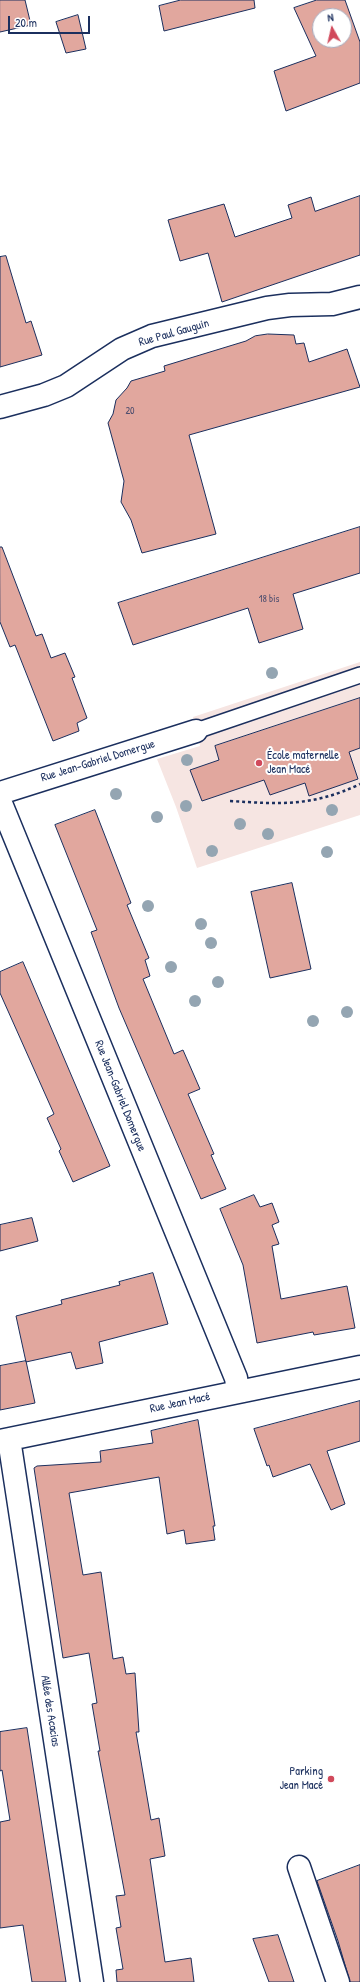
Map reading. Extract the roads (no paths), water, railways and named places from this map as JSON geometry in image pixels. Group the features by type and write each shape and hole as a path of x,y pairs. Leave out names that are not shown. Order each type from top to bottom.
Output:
{"street":[{"name":"Rue Paul Gauguin","path":"0,407 44,395 66,386 122,349 152,336 267,308 290,305 332,304 360,297"},
{"name":"Rue Jean-Gabriel Domergue","path":"0,793 196,731"},
{"name":"Rue Jean-Gabriel Domergue","path":"0,801 236,1378 238,1391"},
{"name":"Rue Jean Macé","path":"4,1440 360,1367"},
{"name":"Allée des Acacias","path":"4,1440 92,1982"},
{"path":"299,1867 338,1982"}],"lane":[{"path":"196,731 360,676"}],"place":[{"name":"École maternelle Jean Macé","path":"259,763"},
{"name":"Parking Jean Macé","path":"331,1779"}]}
